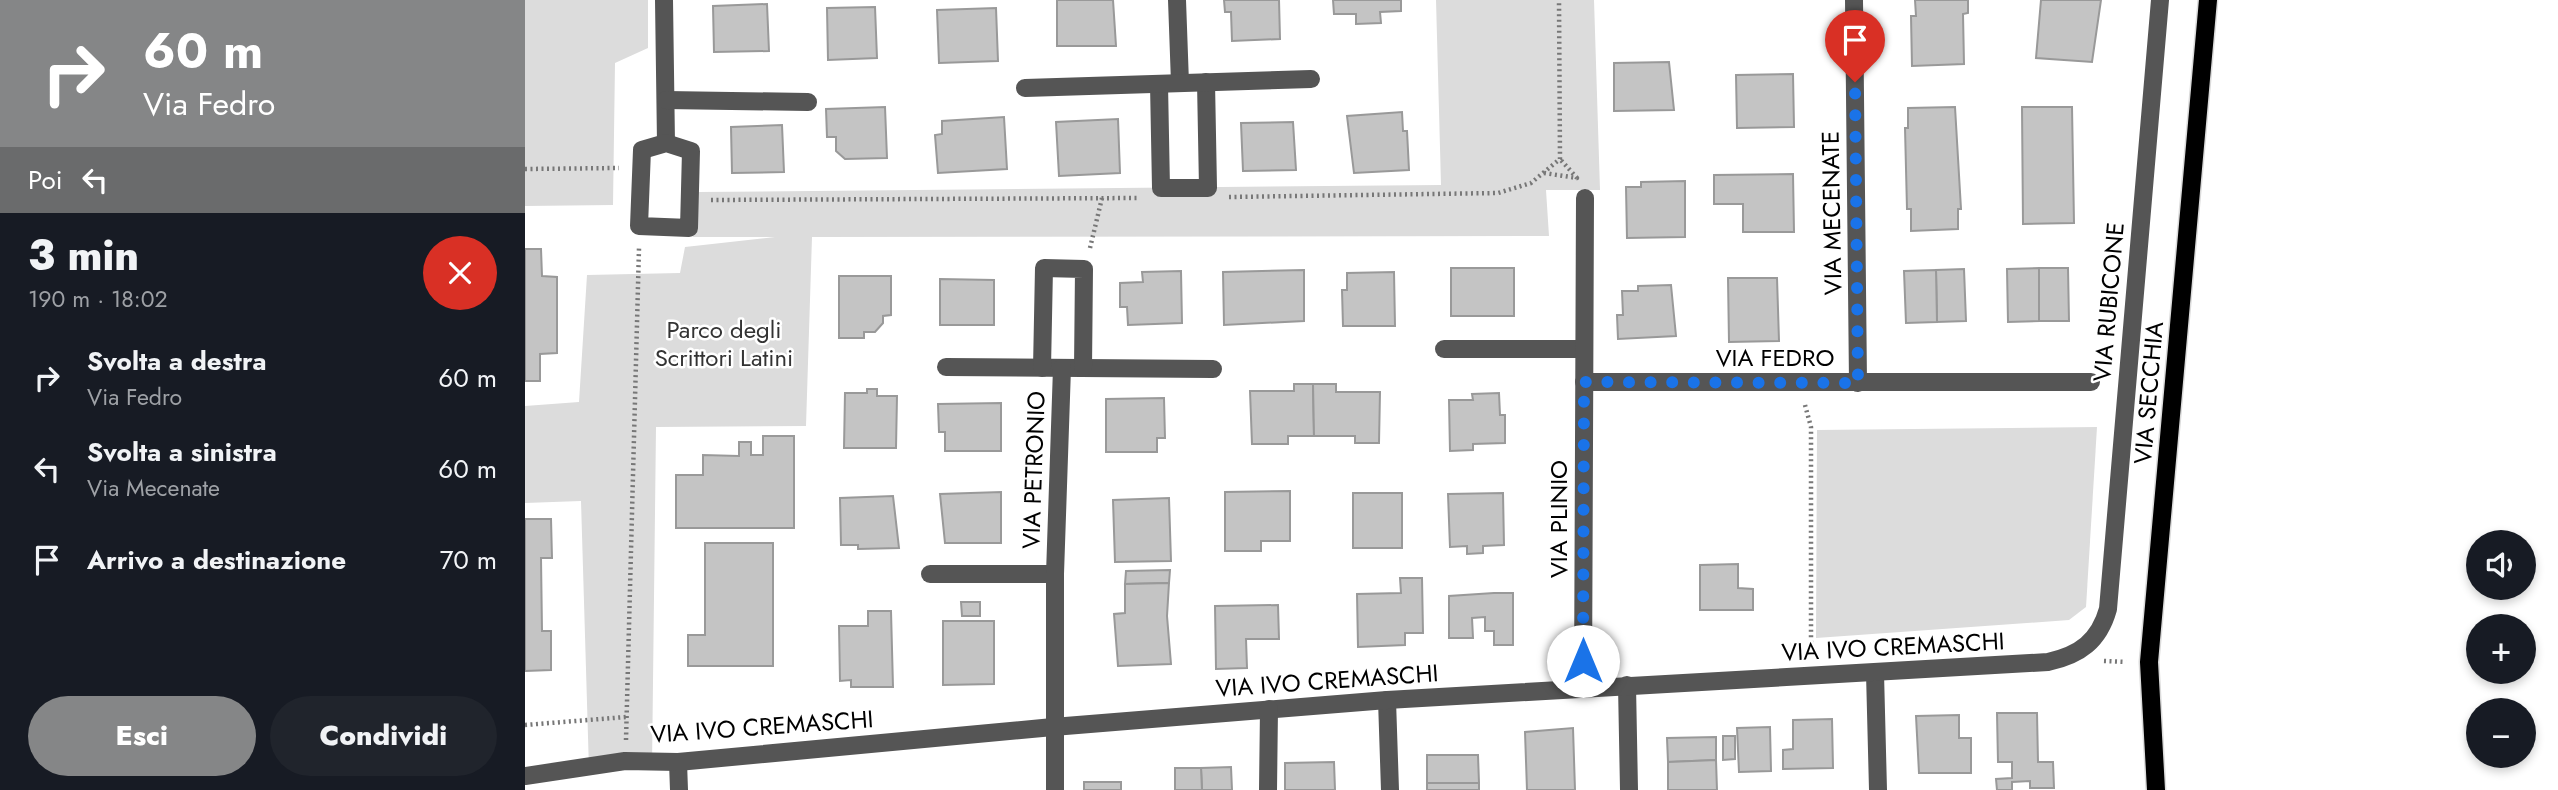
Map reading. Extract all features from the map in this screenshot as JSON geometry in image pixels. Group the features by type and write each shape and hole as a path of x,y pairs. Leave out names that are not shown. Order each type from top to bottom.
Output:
{"main road":[{"name":"VIA SECCHIA","path":"2156,790 2149,662 2209,0"}],"street":[{"path":"664,0 666,143"},
{"path":"1177,0 1180,83"},
{"name":"VIA MECENATE","path":"1854,0 1858,383"},
{"name":"VIA RUBICONE","path":"2108,609 2160,0"},
{"path":"1025,88 1311,79"},
{"path":"1159,84 1161,188 1208,188 1206,82"},
{"path":"666,100 808,102"},
{"path":"666,143 691,151 689,228 639,226 642,150 666,143"},
{"name":"VIA PLINIO","path":"1583,689 1585,198"},
{"path":"1042,368 1044,268 1084,269 1083,368"},
{"path":"1444,349 1584,349"},
{"name":"VIA PETRONIO","path":"946,368 1213,369"},
{"name":"VIA PETRONIO","path":"1055,790 1055,574 1062,368"},
{"name":"VIA FEDRO","path":"1584,382 2091,382"},
{"name":"VIA PETRONIO","path":"930,574 1055,574"},
{"name":"VIA IVO CREMASCHI","path":"525,776 625,761 678,762 1053,727 1387,700 2048,662 2073,657 2093,641 2103,625 2108,609"},
{"path":"1875,673 1878,790"},
{"path":"1627,685 1629,790"},
{"path":"1387,700 1390,790"},
{"path":"1268,790 1269,709"},
{"path":"678,762 679,790"}],"path":[{"path":"1543,173 1577,178 1560,159"},
{"path":"525,169 641,167"},
{"path":"1084,269 1102,198"},
{"path":"625,761 639,226"},
{"path":"1799,383 1811,427 1811,676"},
{"path":"525,725 626,718"}],"green space":[{"path":"525,0 648,0 648,48 615,63 613,205 525,206"},
{"name":"Parco degli Scrittori Latini","path":"1436,0 1594,0 1600,190 1546,190 1549,236 812,237 806,426 656,427 652,767 589,770 581,501 525,503 525,406 579,402 587,275 680,273 685,247 775,237 693,237 698,192 1441,185"},
{"path":"2097,427 2086,607 2069,620 1816,638 1817,430"}],"building":[{"path":"1057,0 1113,0 1116,46 1057,46"},
{"path":"1224,0 1279,0 1280,39 1232,41 1231,12 1225,12"},
{"path":"1333,0 1401,0 1401,11 1380,12 1381,23 1356,24 1356,14 1334,14"},
{"path":"1915,0 1968,0 1968,13 1963,14 1964,64 1912,66 1911,16 1916,16"},
{"path":"2041,0 2101,0 2092,62 2036,58"},
{"path":"767,4 769,51 714,52 713,6"},
{"path":"875,7 877,58 828,60 827,8"},
{"path":"996,8 998,61 939,63 937,10"},
{"path":"1669,62 1674,110 1614,111 1614,63"},
{"path":"1793,74 1794,127 1737,128 1736,75"},
{"path":"885,107 887,158 845,159 836,151 836,137 827,137 826,109"},
{"path":"1955,107 1961,209 1958,209 1958,229 1911,231 1911,209 1907,209 1905,128 1908,128 1908,108"},
{"path":"2022,107 2072,107 2074,223 2023,224"},
{"path":"1402,112 1403,131 1407,131 1409,170 1354,173 1347,116"},
{"path":"1004,117 1007,169 938,173 935,135 942,134 942,121"},
{"path":"1118,119 1120,173 1059,176 1056,122"},
{"path":"1293,122 1296,170 1243,171 1241,123"},
{"path":"782,125 784,172 732,173 731,127"},
{"path":"1793,174 1794,232 1743,232 1743,204 1714,204 1714,175"},
{"path":"1685,181 1685,237 1627,238 1626,187 1641,187 1641,182"},
{"path":"525,249 541,249 542,276 557,277 557,353 540,354 540,381 525,381"},
{"path":"1451,268 1514,268 1514,316 1451,316"},
{"path":"2039,268 2039,321 2008,322 2007,269"},
{"path":"2039,268 2068,268 2069,321 2039,321"},
{"path":"1964,269 1966,321 1937,322 1936,270"},
{"path":"1304,270 1304,321 1224,325 1223,272"},
{"path":"1936,270 1937,322 1906,323 1904,271"},
{"path":"1181,271 1182,323 1128,325 1127,307 1120,307 1120,283 1143,282 1142,272"},
{"path":"1394,272 1395,326 1343,326 1342,290 1347,290 1347,273"},
{"path":"839,276 891,276 891,315 883,316 883,323 875,332 864,332 864,338 839,338"},
{"path":"1728,278 1777,278 1779,341 1729,342"},
{"path":"940,279 994,280 994,325 940,325"},
{"path":"1671,285 1676,336 1618,339 1617,315 1623,315 1622,291 1638,291 1638,286"},
{"path":"1294,384 1313,384 1314,436 1288,436 1288,444 1252,444 1250,391 1294,391"},
{"path":"1313,384 1336,384 1336,392 1380,392 1379,443 1355,443 1355,436 1314,436"},
{"path":"867,389 877,389 877,396 897,396 896,448 844,448 845,393 867,393"},
{"path":"1499,393 1500,415 1505,415 1505,443 1473,444 1473,450 1450,451 1449,400 1473,400 1472,394"},
{"path":"1164,398 1165,438 1157,438 1157,452 1106,452 1106,399"},
{"path":"1001,403 1001,451 945,451 945,432 939,432 938,404"},
{"path":"763,436 794,436 794,528 676,528 676,475 703,475 703,455 739,456 739,442 751,442 751,455 763,455"},
{"path":"1290,491 1290,541 1261,541 1261,551 1225,551 1225,492"},
{"path":"1001,492 1001,543 945,543 940,494"},
{"path":"1353,493 1402,493 1402,548 1353,548"},
{"path":"1503,493 1504,545 1483,546 1483,553 1467,554 1467,546 1450,547 1448,494"},
{"path":"893,496 899,548 858,549 858,545 841,545 840,498"},
{"path":"1169,498 1171,561 1115,562 1113,500"},
{"path":"525,519 551,519 552,558 541,558 542,631 551,631 551,670 525,671"},
{"path":"705,543 773,543 773,666 688,666 688,635 705,635"},
{"path":"1738,564 1738,588 1753,589 1753,610 1700,610 1700,565"},
{"path":"1170,570 1169,583 1125,584 1126,571"},
{"path":"1400,578 1422,578 1423,633 1405,633 1405,645 1358,647 1357,594 1401,593"},
{"path":"1169,583 1167,616 1171,664 1118,666 1114,614 1125,613 1125,584"},
{"path":"1513,593 1513,645 1494,645 1494,631 1485,631 1485,617 1472,618 1473,638 1449,638 1449,596"},
{"path":"961,602 980,602 980,616 962,616"},
{"path":"1278,605 1279,639 1246,639 1247,668 1216,669 1215,606"},
{"path":"868,611 891,611 893,687 851,687 851,680 840,681 839,626 868,626"},
{"path":"943,621 994,621 994,684 943,685"},
{"path":"1997,713 2037,713 2038,762 2053,762 2054,788 2030,788 2030,781 2012,782 2012,790 1997,790 1996,779 2012,778 2012,762 1998,762"},
{"path":"1959,715 1959,738 1971,738 1971,773 1919,773 1916,716"},
{"path":"1832,719 1833,768 1783,769 1783,750 1793,749 1793,720"},
{"path":"1770,727 1771,771 1739,772 1737,728"},
{"path":"1573,728 1575,790 1527,790 1525,732"},
{"path":"1723,736 1735,736 1735,759 1723,760"},
{"path":"1716,737 1716,760 1668,762 1667,738"},
{"path":"1427,755 1478,755 1479,783 1427,783"},
{"path":"1716,760 1717,790 1668,790 1668,762"},
{"path":"1334,762 1335,790 1285,790 1285,763"},
{"path":"1231,767 1232,790 1202,790 1201,768"},
{"path":"1175,768 1201,768 1202,790 1175,790"},
{"path":"1084,782 1121,782 1121,790 1084,790"},
{"path":"1427,783 1479,783 1479,790 1427,790"}],"route":[{"path":"1583,661 1584,382 1858,383 1855,82"}]}
